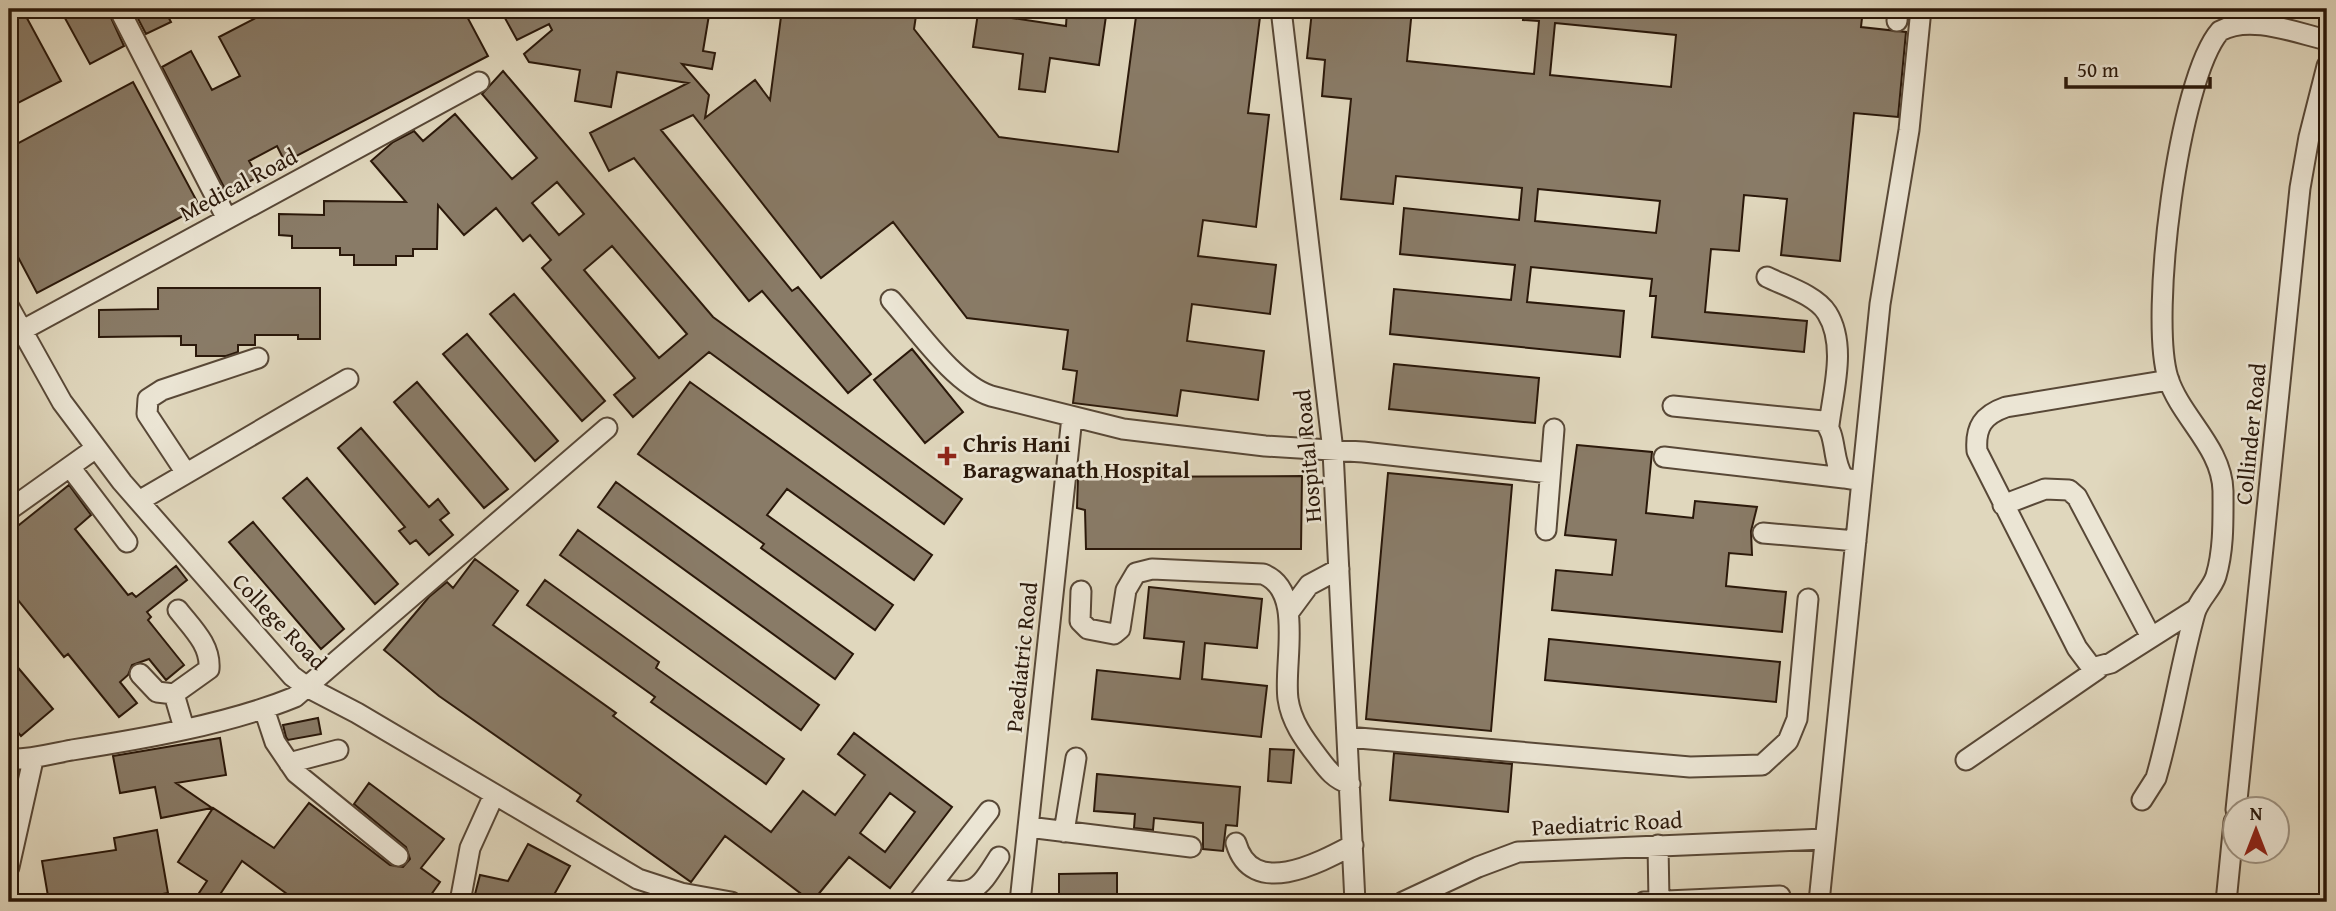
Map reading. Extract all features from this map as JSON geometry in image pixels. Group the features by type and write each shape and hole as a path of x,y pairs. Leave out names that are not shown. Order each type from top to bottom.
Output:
{"street":[{"path":"119,9 226,217"},
{"name":"Hospital Road","path":"1281,9 1333,451 1355,902"},
{"path":"1818,902 1856,541 1853,480 1909,130 1921,9"},
{"path":"2142,800 2157,778 2196,609 2216,578 2222,540 2223,487 2218,466 2206,441 2168,380 2162,314 2168,220 2180,148 2199,71 2216,35 2233,26 2277,28 2327,40"},
{"name":"Collinder Road","path":"2237,796 2300,188 2309,136 2327,66"},
{"name":"Medical Road","path":"21,331 226,217 479,82"},
{"path":"1767,277 1815,302 1827,312 1838,356 1829,425 1834,460 1853,480"},
{"path":"891,300 956,373 979,392 1072,417 1124,429 1265,446 1550,473"},
{"name":"College Road","path":"9,307 62,402 96,448 292,676 638,879 681,893 731,902"},
{"path":"187,473 147,414 148,399 162,390 258,358"},
{"path":"139,501 348,379"},
{"path":"2098,669 2087,664 2077,648 1977,452 1976,434 1990,413 2006,407 2168,380"},
{"path":"1673,406 1812,418 1829,425"},
{"name":"Paediatric Road","path":"1020,902 1072,417"},
{"path":"9,759 33,760 264,709 295,697 607,428"},
{"path":"1546,530 1554,429"},
{"path":"9,510 96,448"},
{"path":"1664,457 1853,480"},
{"path":"70,467 127,542"},
{"path":"2003,505 2045,489 2069,490 2077,497 2151,637"},
{"path":"1763,533 1856,541"},
{"path":"1081,591 1080,621 1088,629 1114,634 1120,629 1130,580 1136,573 1152,569 1262,574 1277,583 1289,612 1287,655 1291,711 1305,739 1328,771 1340,781 1350,784"},
{"path":"1289,612 1309,585 1339,569"},
{"path":"1348,737 1690,767 1762,765 1788,741 1797,719 1808,599"},
{"path":"1966,760 2098,669 2196,609"},
{"path":"140,674 157,692 174,694 209,669 206,648 178,610"},
{"path":"174,694 184,727"},
{"path":"264,709 275,741 296,773 398,856"},
{"path":"289,762 338,750"},
{"path":"1064,832 1076,758"},
{"path":"9,867 33,760"},
{"path":"460,902 470,848 495,795"},
{"path":"924,895 989,811"},
{"path":"1028,827 1191,847"},
{"name":"Paediatric Road","path":"1403,902 1478,867 1518,852 1824,839"},
{"path":"1236,843 1240,858 1249,867 1260,872 1282,873 1321,863 1353,845"},
{"path":"1658,845 1651,902 1780,896"},
{"path":"924,895 972,892 982,886 999,857"},
{"path":"2226,902 2230,866"}],"building":[{"path":"9,9 22,9 61,81 16,104 9,91"},
{"path":"60,9 107,9 124,46 90,64"},
{"path":"133,9 164,9 171,22 146,34"},
{"path":"273,9 463,9 488,56 285,162 277,146 249,161 258,177 227,193 162,67 191,51 212,90 240,76 219,37"},
{"path":"500,9 710,9 703,51 715,53 712,69 682,64 709,95 705,118 755,80 770,100 782,9 917,9 914,29 999,137 1118,152 1137,9 1261,9 1248,113 1269,115 1256,227 1203,220 1198,256 1276,265 1270,314 1192,304 1187,341 1264,351 1258,400 1181,390 1177,416 1073,403 1077,371 1063,369 1068,330 967,318 893,222 821,278 693,115 661,130 792,291 798,287 871,374 848,393 762,291 749,301 634,158 609,171 590,133 688,83 617,72 611,107 575,101 580,70 529,62 524,54 552,30 549,24 517,40"},
{"path":"1067,9 1107,9 1099,65 1050,58 1045,92 1019,89 1023,54 973,47 978,13 1066,26"},
{"path":"1328,9 1412,9 1407,61 1534,74 1539,21 1523,20 1524,9 1863,9 1861,27 1906,32 1898,117 1854,113 1840,261 1781,255 1787,199 1744,195 1739,251 1711,249 1705,312 1807,321 1804,352 1652,337 1656,296 1650,296 1652,279 1531,267 1527,302 1624,311 1620,357 1390,334 1394,289 1511,300 1515,265 1400,254 1404,208 1519,220 1522,188 1396,176 1393,204 1341,199 1351,99 1322,96 1325,60 1307,58 1312,11 1328,12","holes":["1555,23 1676,35 1671,87 1550,75","1538,189 1660,201 1656,233 1535,221"]},
{"path":"503,71 713,317 962,499 944,524 709,352 633,417 614,395 635,378 542,268 551,260 530,235 523,241 496,208 464,235 438,205 437,249 413,249 413,256 396,256 396,265 354,265 354,255 340,255 340,248 292,248 292,236 279,235 279,214 324,215 324,201 406,202 371,161 393,142 414,131 423,141 455,114 512,179 537,158 482,94","holes":["557,182 584,214 559,235 532,203","612,246 687,334 659,358 584,270"]},
{"path":"133,82 200,207 37,293 9,240 9,148"},
{"path":"158,288 320,288 320,339 298,339 298,335 255,335 255,345 238,345 238,352 226,356 196,356 196,345 181,345 181,336 99,337 99,310 158,309"},
{"path":"514,294 605,401 582,421 490,314"},
{"path":"467,334 558,441 535,461 443,354"},
{"path":"912,349 963,412 925,443 874,380"},
{"path":"1394,364 1539,378 1535,423 1389,409"},
{"path":"417,382 508,489 484,508 394,402"},
{"path":"690,382 932,555 914,580 787,489 767,515 893,605 875,630 761,548 764,544 638,454"},
{"path":"361,428 429,507 438,499 449,513 440,520 453,535 429,555 416,540 410,544 399,531 405,527 338,448"},
{"path":"1577,445 1652,452 1646,513 1693,518 1695,501 1757,507 1751,531 1752,555 1729,553 1726,586 1786,592 1782,632 1552,610 1556,570 1612,575 1616,540 1565,535"},
{"path":"1388,473 1512,485 1491,731 1366,719"},
{"path":"1302,476 1301,549 1086,549 1085,510 1077,508 1078,477"},
{"path":"307,478 398,584 375,604 283,498"},
{"path":"616,482 853,654 835,679 598,507"},
{"path":"69,485 91,515 75,529 128,595 132,593 136,597 176,566 187,580 147,612 151,617 148,620 184,665 166,680 149,659 132,665 128,675 120,682 137,703 119,717 68,654 64,657 9,589 9,533"},
{"path":"253,522 344,629 321,649 229,542"},
{"path":"578,530 819,705 801,730 560,555"},
{"path":"475,559 518,591 493,625 616,713 613,716 771,832 803,791 835,815 865,775 838,754 854,733 952,807 890,888 849,857 812,902 725,836 691,882 577,801 581,795 439,696 384,650 429,597 447,582 453,588","holes":["890,793 915,812 885,852 860,833"]},
{"path":"545,580 659,662 656,668 784,759 766,784 651,702 655,697 527,605"},
{"path":"1149,587 1262,599 1257,648 1205,643 1202,679 1267,686 1261,737 1092,719 1097,670 1180,679 1184,642 1144,638"},
{"path":"1549,639 1780,662 1776,702 1545,680"},
{"path":"9,657 53,709 21,736 9,722"},
{"path":"318,718 321,734 288,740 286,737 283,725"},
{"path":"220,738 226,775 176,783 212,808 161,818 155,787 120,793 113,756"},
{"path":"1270,749 1294,750 1291,783 1268,781"},
{"path":"1394,753 1512,764 1508,812 1390,800"},
{"path":"1097,774 1240,787 1237,826 1226,825 1223,851 1203,849 1203,823 1154,818 1153,830 1134,828 1135,814 1094,811"},
{"path":"369,783 444,839 421,868 440,882 426,902 298,902 242,861 215,902 193,902 207,881 178,862 213,808 274,848 309,803 390,865 403,867 410,859 406,847 354,804"},
{"path":"157,830 168,893 125,901 124,896 83,902 49,902 42,861 116,850 114,838"},
{"path":"528,844 570,866 550,902 473,902 480,875 508,881"},
{"path":"1117,873 1117,899 1059,901 1059,874"}],"place":[{"name":"Chris Hani Baragwanath Hospital","path":"947,456"}]}
